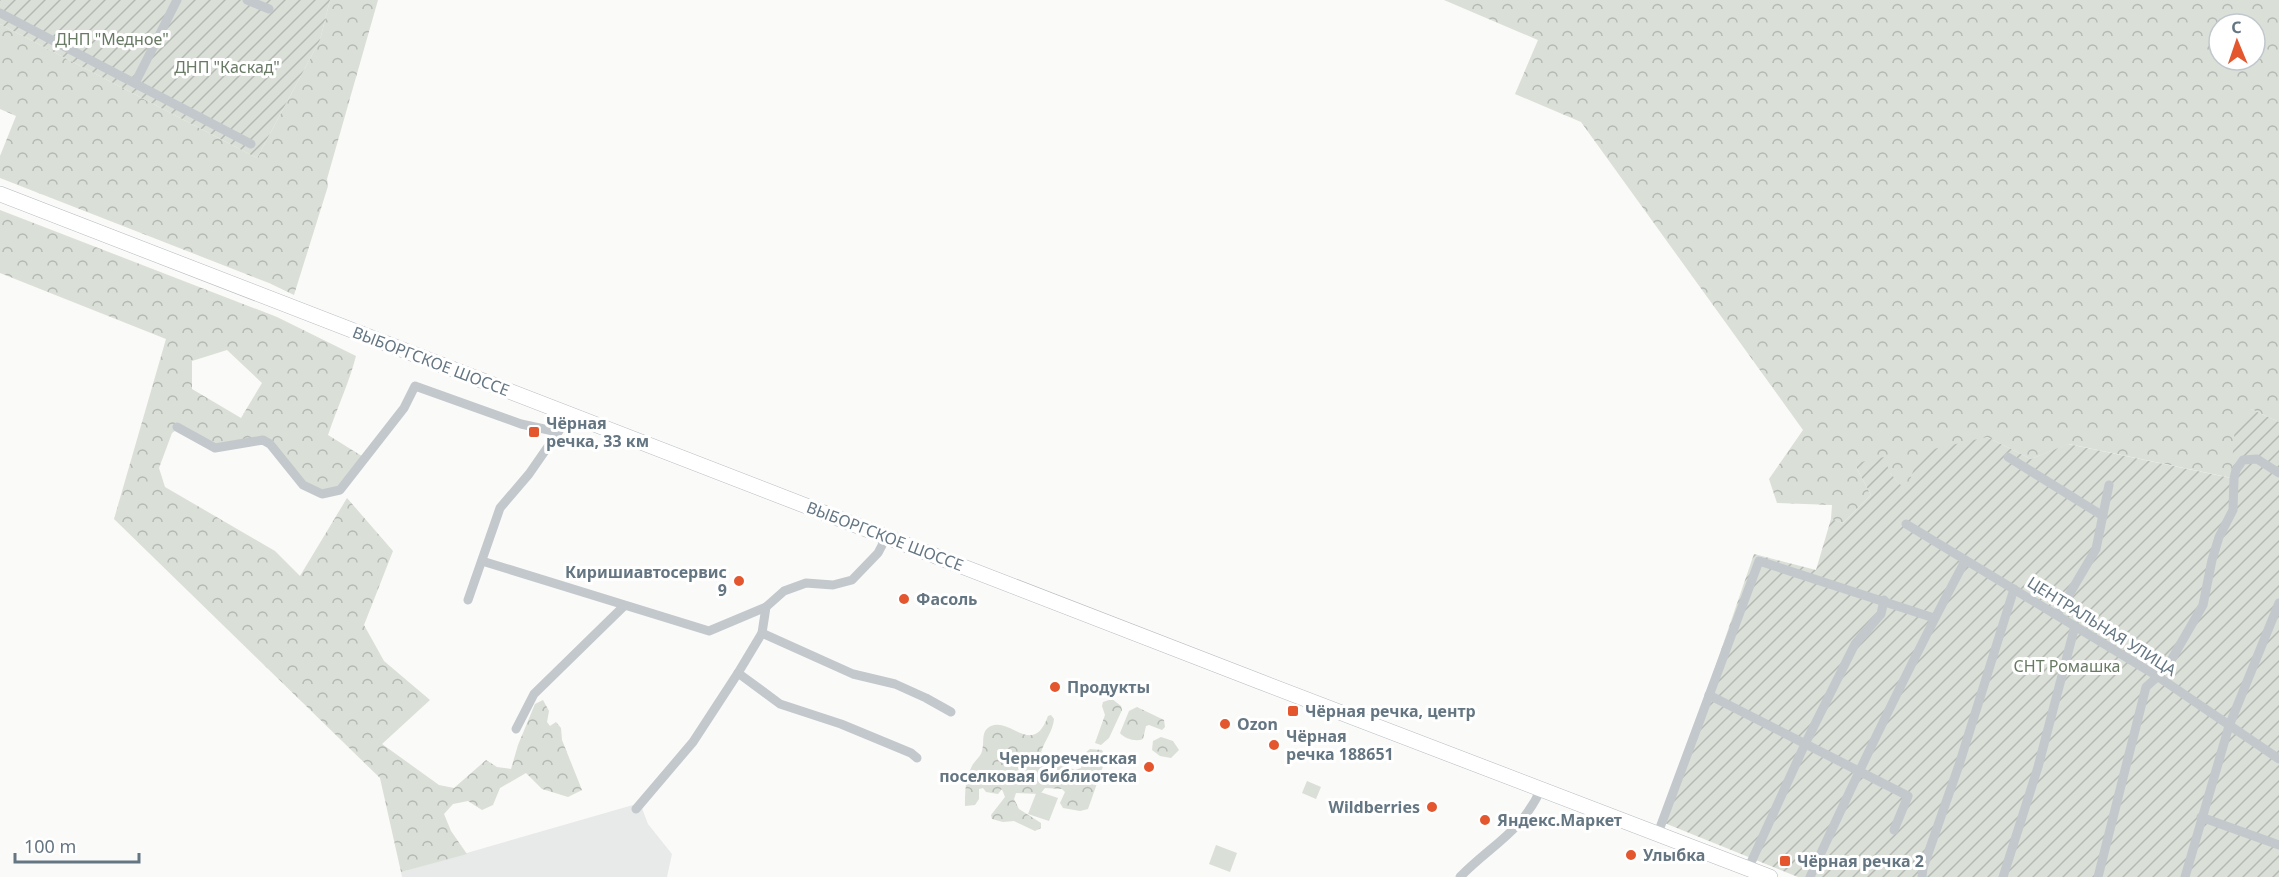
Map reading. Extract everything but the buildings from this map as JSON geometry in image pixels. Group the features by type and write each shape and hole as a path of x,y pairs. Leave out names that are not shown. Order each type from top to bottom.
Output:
{"main road":[{"name":"ВЫБОРГСКОЕ ШОССЕ","path":"0,194 119,238 570,415 1768,877"}],"street":[{"path":"135,83 177,0"},
{"path":"253,1 269,9"},
{"path":"0,13 251,144"},
{"path":"177,427 215,448 232,447 263,440 270,444 303,485 322,494 340,490 404,408 415,386 521,424 558,432"},
{"path":"468,600 500,508 529,474 570,415"},
{"path":"2008,458 2103,516"},
{"path":"2098,877 2146,687 2166,669 2203,606 2219,537 2233,510 2236,470 2243,460 2257,459 2279,473"},
{"path":"2057,615 2096,549 2109,485"},
{"name":"ЦЕНТРАЛЬНАЯ УЛИЦА","path":"1906,524 2157,676 2279,759"},
{"path":"482,561 710,631 766,607 784,591 806,583 833,585 852,580 878,553 887,536"},
{"path":"1658,833 1759,561 1934,618"},
{"path":"1810,877 1859,770 1934,618 1965,561"},
{"path":"1922,877 2014,589"},
{"path":"1748,869 1805,744 1855,644 1881,614 1884,600"},
{"path":"2186,877 2201,817 2229,726 2279,603"},
{"path":"516,729 534,694 624,606"},
{"path":"636,809 693,742 738,673 762,633 766,607"},
{"path":"2003,877 2038,767 2075,626"},
{"path":"762,633 853,674 895,684 951,712"},
{"path":"738,673 780,704 851,728 911,753 917,758"},
{"path":"1709,695 1908,796 1894,830"},
{"path":"1460,877 1518,826 1534,804 1541,789"},
{"path":"2201,817 2279,845"}],"shaded area":[{"path":"640,803 648,824 672,854 667,877 402,877 401,872"}],"green space":[{"name":"ДНП \"Каскад\"","path":"0,0 330,0 320,40 257,158 0,24"},
{"path":"330,0 378,0 327,179 328,186 294,295 269,283 0,178 0,156 16,116 0,109 0,24 257,158 320,40"},
{"path":"1444,0 2279,0 2279,422 2251,409 2232,478 2069,444 2031,459 1987,437 1906,492 1890,473 1857,469 1871,495 1843,523 1831,519 1832,505 1777,503 1769,479 1803,430 1581,122 1515,94 1538,40"},
{"path":"0,210 277,317 356,356 328,435 365,458 340,490 322,494 303,485 270,444 215,448 179,428 172,433 159,468 165,487 275,551 300,576 347,498 393,551 364,625 384,661 430,700 382,744 439,785 454,788 486,760 497,767 511,769 535,704 543,700 549,711 547,722 550,726 556,722 561,728 562,740 582,790 568,797 542,789 526,773 500,788 493,805 482,810 468,801 453,804 444,814 451,831 467,854 401,872 380,778 114,519 166,339 0,273","holes":["227,350 262,383 241,418 192,389 192,361"]},
{"name":"СНТ Ромашка","path":"2251,409 2279,422 2279,877 1798,877 1662,822 1754,554 1816,570 1831,519 1843,523 1871,495 1857,469 1857,463 1884,457 1890,473 1906,491 1920,452 1987,437 2031,459 2068,444 2231,478 2235,424"},
{"path":"1112,699 1121,706 1122,710 1109,738 1101,745 1095,743 1105,715 1102,706 1103,702"},
{"path":"1137,707 1164,720 1165,727 1162,730 1146,726 1143,739 1140,740 1122,735 1120,733 1129,711"},
{"path":"1051,715 1054,719 1051,732 1041,752 1046,757 1075,770 1081,768 1084,754 1090,749 1102,750 1106,758 1088,809 1080,811 1063,808 1060,803 1065,792 1062,789 1045,788 1040,794 1016,793 1014,799 1019,809 1041,823 1041,828 1035,831 1014,821 1003,822 992,819 991,815 1005,797 1002,789 998,794 986,792 983,788 979,789 979,799 975,805 965,806 968,775 983,748 985,731 991,726 999,725 1029,735 1036,734"},
{"path":"1161,737 1173,741 1179,750 1171,758 1160,756 1152,750 1153,741"},
{"path":"1307,781 1321,787 1316,799 1302,793"},
{"path":"1037,791 1058,798 1049,821 1028,814"},
{"path":"1216,845 1237,853 1230,872 1209,864"}],"place":[{"name":"Чёрная речка, 33 км","path":"534,432"},
{"name":"Киришиавтосервис 9","path":"739,581"},
{"name":"Фасоль","path":"904,599"},
{"name":"Продукты","path":"1055,687"},
{"name":"Чёрная речка, центр","path":"1293,711"},
{"name":"Ozon","path":"1225,724"},
{"name":"Чёрная речка 188651","path":"1274,745"},
{"name":"Чернореченская поселковая библиотека","path":"1149,767"},
{"name":"Wildberries","path":"1432,807"},
{"name":"Яндекс.Маркет","path":"1485,820"},
{"name":"Улыбка","path":"1631,855"},
{"name":"Чёрная речка 2","path":"1785,861"}],"park label":[{"name":"ДНП \"Медное\"","path":"112,39"}]}
